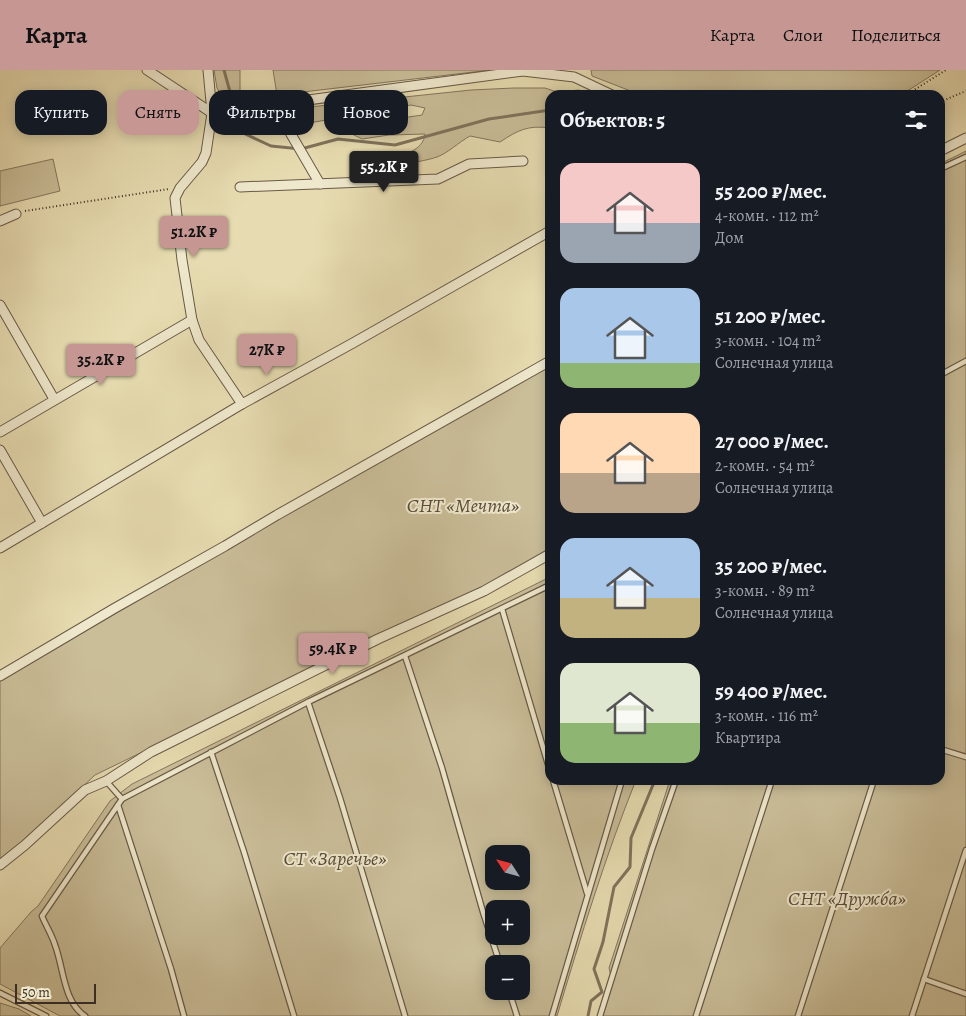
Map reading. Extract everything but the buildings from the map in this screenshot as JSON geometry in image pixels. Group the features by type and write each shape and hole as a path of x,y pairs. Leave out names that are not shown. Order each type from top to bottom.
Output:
{"street":[{"path":"147,70 209,111"},
{"path":"208,70 210,90"},
{"path":"314,95 523,71 574,77 601,90"},
{"path":"209,133 206,153 202,162 180,188 175,198 182,260 192,320 199,340 242,404"},
{"path":"291,135 320,184"},
{"path":"945,148 966,138"},
{"path":"240,187 438,179 469,164 522,161"},
{"path":"0,221 16,214"},
{"path":"0,548 242,404 545,234"},
{"path":"0,305 54,399"},
{"path":"0,432 192,320"},
{"path":"0,676 277,514 545,364"},
{"path":"0,450 42,523"},
{"path":"0,864 25,845 84,790 106,781 151,752 378,639 484,591 545,557"}],"lane":[{"path":"523,71 535,70"},
{"path":"945,167 966,158"},
{"path":"945,372 966,361"},
{"path":"85,1016 78,1011 70,1000 55,945 42,916 122,799 308,702 545,588"},
{"path":"502,609 545,754"},
{"path":"405,656 442,768 497,955"},
{"path":"308,702 340,798 405,1016"},
{"path":"945,751 966,757"},
{"path":"210,752 244,852 294,1016"},
{"path":"106,781 122,799"},
{"path":"555,785 588,895"},
{"path":"552,1016 621,785"},
{"path":"600,1016 652,849 674,785"},
{"path":"696,1016 770,785"},
{"path":"798,1016 872,785"},
{"path":"118,805 171,968 184,1016"},
{"path":"912,1016 966,850"},
{"path":"924,979 966,994"},
{"path":"0,993 46,1016"},
{"path":"512,1000 517,1016"}],"path":[{"path":"914,90 946,70"},
{"path":"945,100 966,91"},
{"path":"16,214 32,209 162,189 180,188"}],"green space":[{"path":"214,70 240,70 240,90 218,90"},
{"path":"273,70 491,70 314,91 276,90"},
{"path":"591,70 940,70 909,90 628,90 592,76"},
{"path":"514,88 545,88 551,90 545,90 545,128 524,129 500,142 470,136 437,157 420,161 400,164 380,162 366,155 371,152 383,156 399,156 411,152 421,144 425,134 408,134 408,117 422,115 425,108 408,106 408,97"},
{"path":"324,105 324,120 314,122 314,107"},
{"path":"354,135 389,135 362,139"},
{"name":"СНТ «Дружба»","path":"966,151 966,1016 600,1016 612,980 609,968 668,785 945,785 945,162"},
{"path":"53,159 60,191 0,206 0,171"},
{"name":"СНТ «Мечта»","path":"545,365 545,551 488,584 95,775 21,844 0,860 0,681 530,372"},
{"name":"СТ «Заречье»","path":"545,579 545,785 634,785 584,926 557,1016 60,1016 0,984 0,948 38,906 110,801 132,784"},
{"path":"0,1003 19,1009 31,1016 0,1016"}],"waterway":[{"path":"224,70 241,132 271,146 301,149 338,139 395,145 489,119 545,111"},
{"path":"588,1016 591,1001 602,992 594,969 603,942 614,887 630,867 631,838 653,785"}]}
